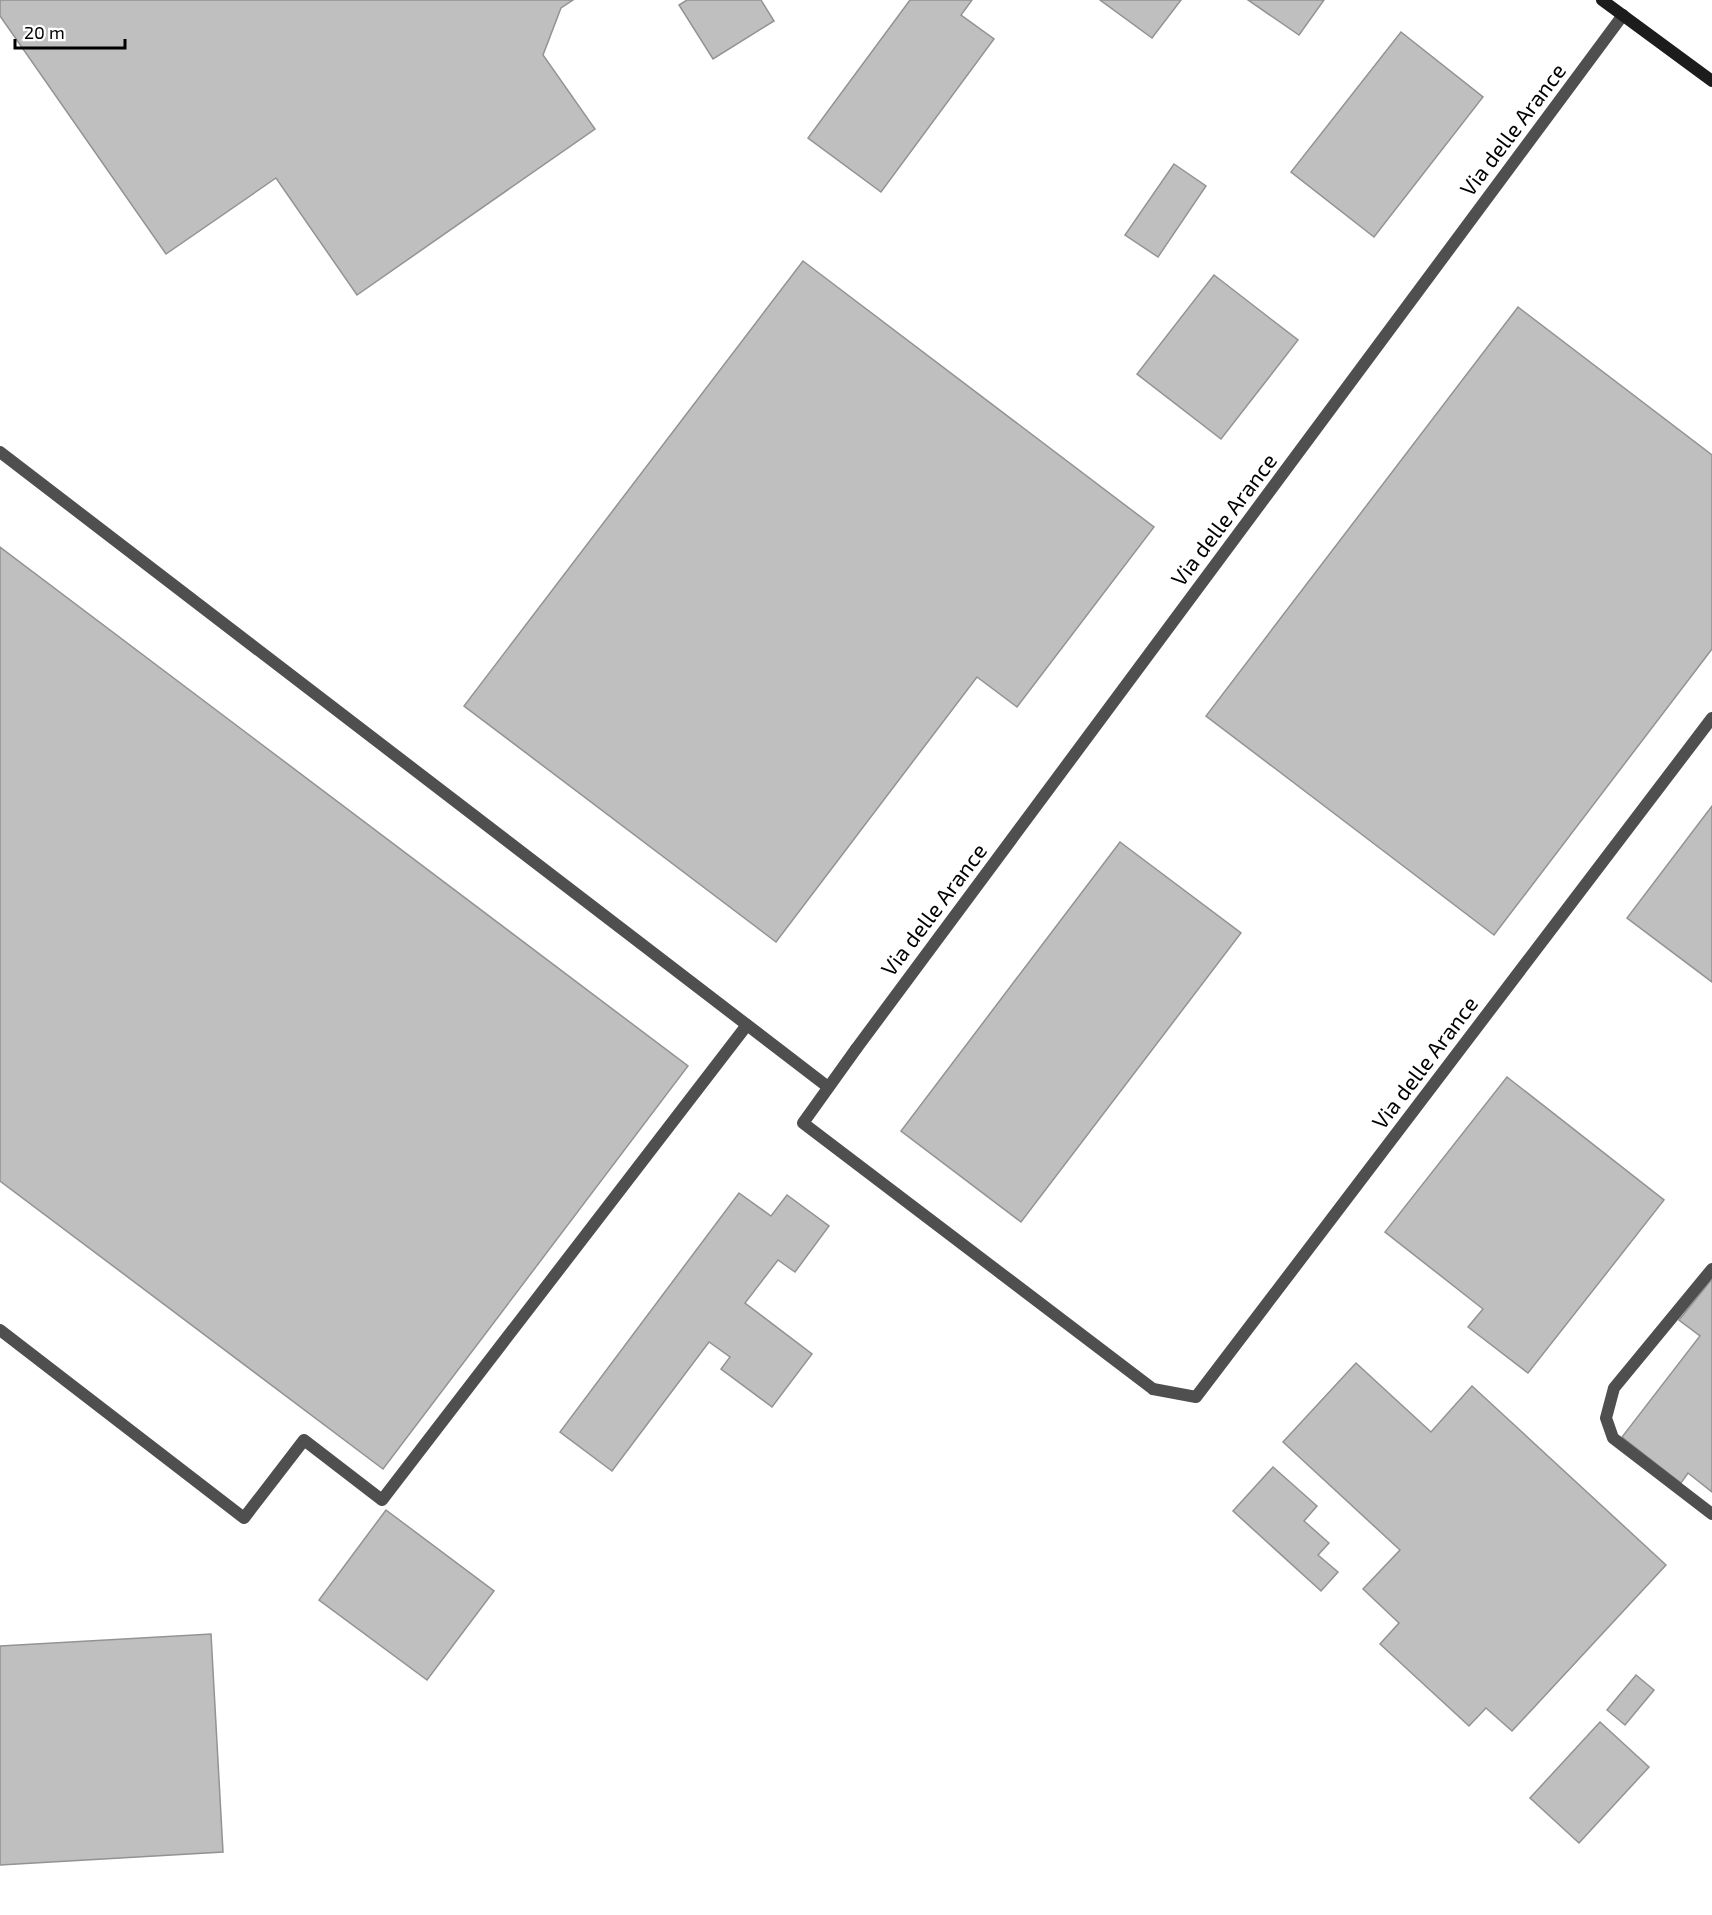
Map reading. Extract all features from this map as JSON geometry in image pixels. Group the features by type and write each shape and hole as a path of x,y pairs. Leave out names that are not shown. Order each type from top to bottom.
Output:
{"main road":[{"path":"1602,0 1712,81"}],"street":[{"name":"Via delle Arance","path":"1623,15 803,1123 1153,1389 1196,1397 1712,718"},
{"path":"0,452 828,1088"},
{"path":"0,1330 244,1518 304,1440 382,1500 747,1025"},
{"path":"1712,1269 1614,1388 1606,1418 1613,1438 1712,1514"}],"building":[{"path":"0,0 573,0 561,8 543,55 595,129 357,295 276,178 166,254 0,16"},
{"path":"687,0 761,0 774,21 713,59 679,5"},
{"path":"910,0 972,0 961,15 994,39 881,192 808,138"},
{"path":"1100,0 1181,0 1152,38"},
{"path":"1248,0 1324,0 1299,35"},
{"path":"1401,32 1483,97 1374,237 1291,172"},
{"path":"1174,164 1206,186 1158,257 1125,235"},
{"path":"803,261 1154,527 1017,707 977,677 776,942 464,706"},
{"path":"1214,275 1298,340 1221,439 1137,374"},
{"path":"1518,307 1712,455 1712,649 1494,935 1206,716"},
{"path":"0,547 688,1066 383,1469 0,1181"},
{"path":"1712,806 1712,982 1627,918"},
{"path":"1120,842 1241,933 1021,1222 901,1131"},
{"path":"1507,1077 1664,1200 1528,1373 1468,1327 1483,1309 1385,1232"},
{"path":"739,1193 771,1216 787,1195 829,1226 795,1272 778,1260 745,1303 812,1354 772,1407 721,1369 730,1357 709,1342 612,1471 560,1432"},
{"path":"1712,1279 1712,1492 1688,1473 1681,1483 1622,1437 1700,1336 1679,1320"},
{"path":"1356,1363 1431,1432 1472,1386 1666,1565 1512,1731 1486,1708 1469,1726 1380,1644 1399,1623 1363,1589 1400,1550 1283,1442"},
{"path":"1273,1467 1317,1506 1304,1521 1329,1543 1318,1555 1338,1572 1321,1591 1233,1511"},
{"path":"386,1510 494,1591 427,1680 319,1600"},
{"path":"211,1634 223,1852 0,1865 0,1646"},
{"path":"1636,1675 1654,1690 1625,1725 1607,1710"},
{"path":"1600,1722 1649,1767 1579,1843 1530,1798"}]}
